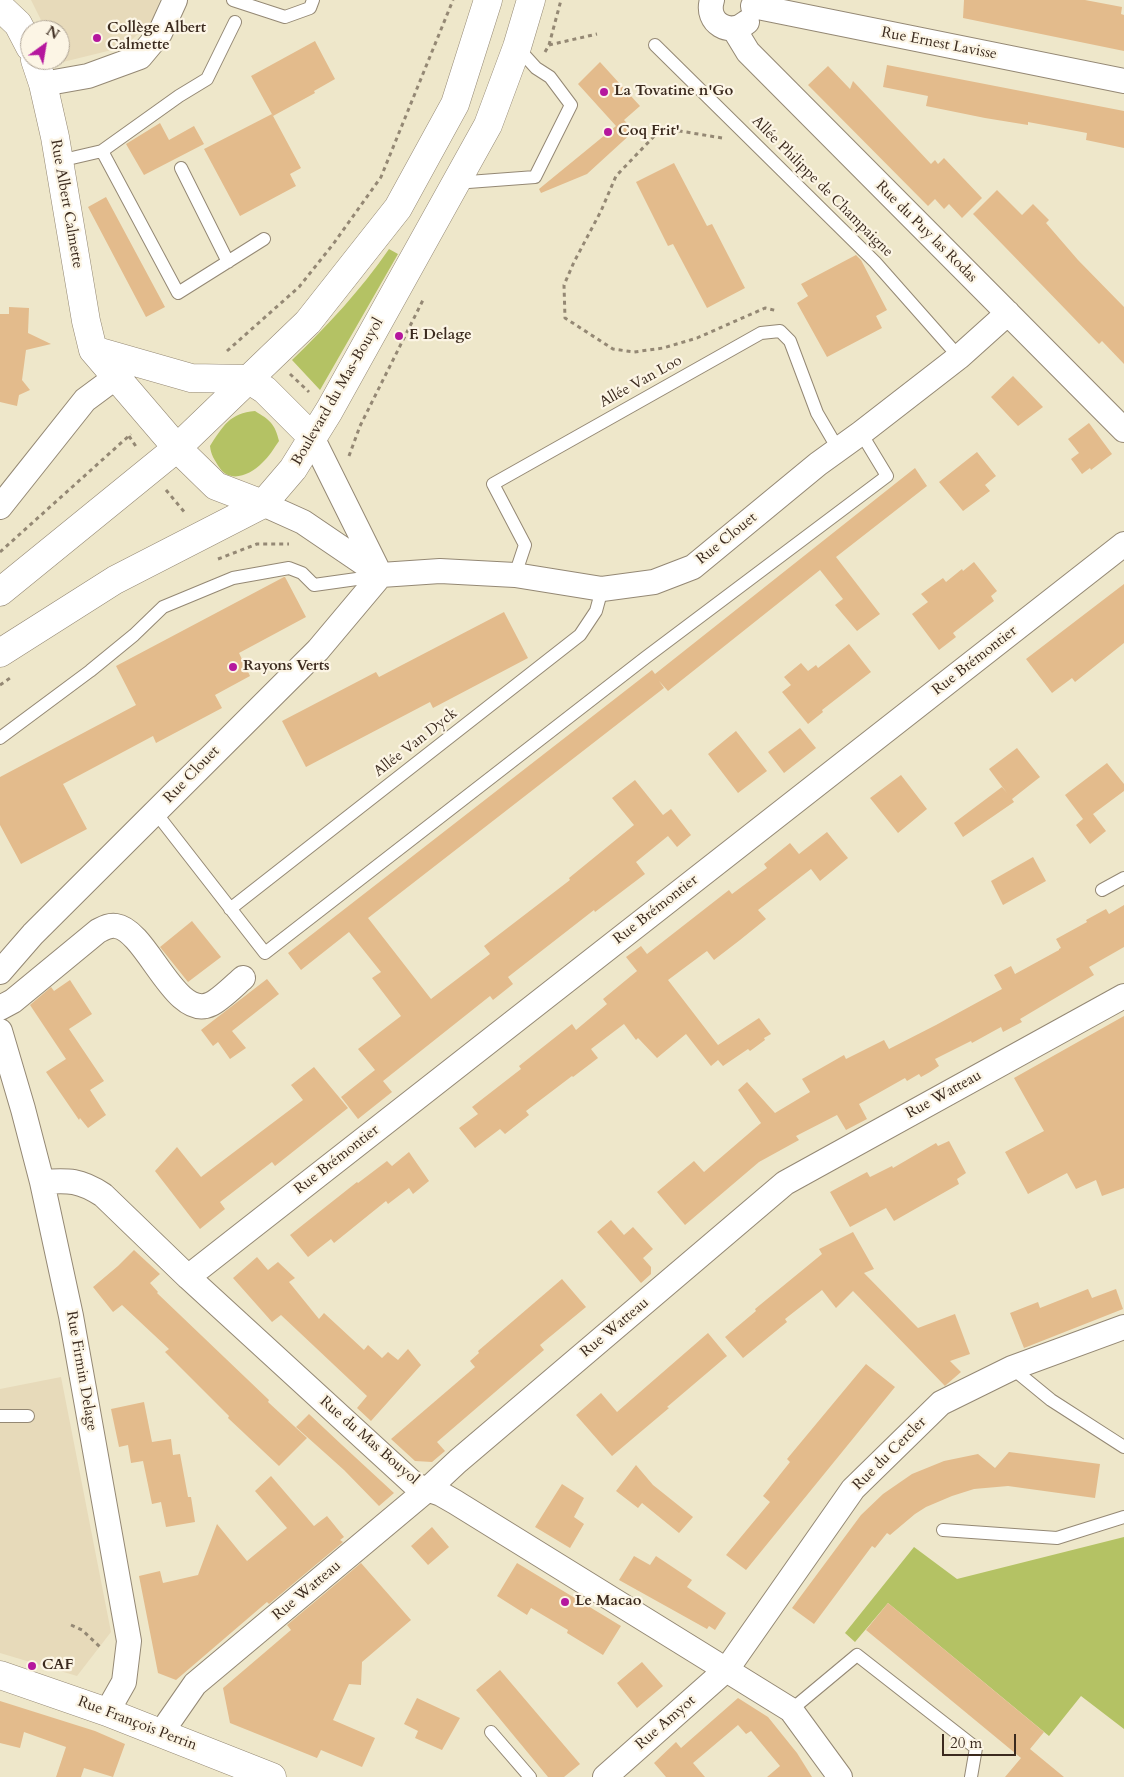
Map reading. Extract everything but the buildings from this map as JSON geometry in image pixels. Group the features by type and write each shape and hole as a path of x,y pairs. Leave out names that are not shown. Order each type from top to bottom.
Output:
{"main road":[{"path":"0,592 256,385 274,356 308,322 398,208 455,104 488,0"},
{"name":"Boulevard du Mas-Bouyol","path":"0,653 115,580 263,504 293,469 329,411 488,125 517,48 531,0"},
{"path":"0,6 20,28"},
{"name":"Rue Albert Calmette","path":"39,72 59,161 86,322 93,350 177,448 216,486 263,504"},
{"path":"93,350 191,378 256,385 312,437"},
{"name":"Rue François Perrin","path":"0,1676 107,1712 271,1777"}],"street":[{"path":"39,72 88,76 140,57 160,33 175,0"},
{"path":"712,0 710,11 716,22 722,27 734,29 746,24 753,13 753,3"},
{"name":"Rue Ernest Lavisse","path":"753,3 1124,81"},
{"name":"Rue du Puy las Rodas","path":"734,29 748,52 1124,430"},
{"name":"Rue Clouet","path":"0,972 34,934 318,650 381,575 440,571 515,575 602,589 654,582 692,567 838,449 959,357 1008,313"},
{"path":"0,507 85,400 116,377"},
{"path":"312,437 381,575"},
{"path":"263,504 303,522 381,575"},
{"name":"Rue Brémontier","path":"188,1277 1124,544"},
{"path":"0,1008 13,1001 106,926 122,928 134,937 178,994 188,1002 201,1006 211,1004 243,978"},
{"name":"Rue Watteau","path":"161,1733 194,1684 428,1489 458,1461 785,1183 1124,996"},
{"name":"Rue Firmin Delage","path":"0,1030 42,1182 72,1316 129,1641 124,1682 107,1712"},
{"name":"Rue du Mas Bouyol","path":"42,1182 69,1180 88,1185 103,1195 188,1277 415,1485 441,1494 455,1502 791,1710"},
{"name":"Rue du Cercler","path":"727,1669 853,1489 941,1403 1012,1368 1124,1327"},
{"name":"Rue Amyot","path":"605,1777 727,1669"},
{"path":"791,1710 840,1777"}],"lane":[{"path":"232,0 285,18 310,8 313,0"},
{"path":"59,161 102,151 179,96 207,79 235,22"},
{"name":"Allée Philippe de Champaigne","path":"655,45 875,262 959,357"},
{"path":"456,182 535,177 571,105 550,78 536,68 517,48"},
{"path":"102,151 178,293 264,239"},
{"path":"181,168 228,262"},
{"name":"Allée Van Loo","path":"515,575 525,546 493,484 761,333 780,331 790,342 817,413 838,449"},
{"path":"156,814 265,953 645,658 887,476 860,433"},
{"path":"0,738 90,671 134,635 163,607 232,578 289,568 302,573 314,584 381,575"},
{"name":"Allée Van Dyck","path":"230,909 580,635 596,611 602,589"},
{"path":"1102,890 1124,878"},
{"path":"1012,1368 1052,1400 1124,1447"},
{"path":"0,1416 28,1416"},
{"path":"943,1530 1057,1538 1124,1517"},
{"path":"791,1710 858,1655 976,1748 971,1777"},
{"path":"491,1732 530,1777"}],"path":[{"path":"222,356 299,287 334,243 381,177 452,0"},
{"path":"549,45 597,34"},
{"path":"722,138 662,128 616,176 602,211 574,262 564,285 565,318 613,349 634,352 662,348 697,338 765,308 785,312"},
{"path":"274,356 329,411 360,426"},
{"path":"0,552 135,430"},
{"path":"129,436 173,499 204,535"},
{"path":"71,1625 82,1630 100,1646"}],"shaded area":[{"name":"Collège Albert Calmette","path":"31,0 160,0 152,21 124,47 70,60 70,20 41,20"},
{"path":"61,1377 111,1632 77,1676 0,1653 0,1389"}],"green space":[{"path":"389,249 398,254 320,390 292,360 343,307"},
{"path":"255,411 271,423 276,430 279,441 267,458 252,471 240,476 229,475 219,467 210,446 223,427 233,418 239,414"},
{"path":"1124,1537 1124,1729 1081,1696 1049,1736 888,1603 855,1642 845,1633 914,1547 957,1579"}],"place":[{"name":"Collège Albert Calmette","path":"97,38"},
{"name":"La Tovatine n'Go","path":"604,92"},
{"name":"Coq Frit'","path":"608,132"},
{"name":"F. Delage","path":"399,336"},
{"name":"Rayons Verts","path":"233,667"},
{"name":"Le Macao","path":"565,1602"},
{"name":"CAF","path":"32,1666"}]}
